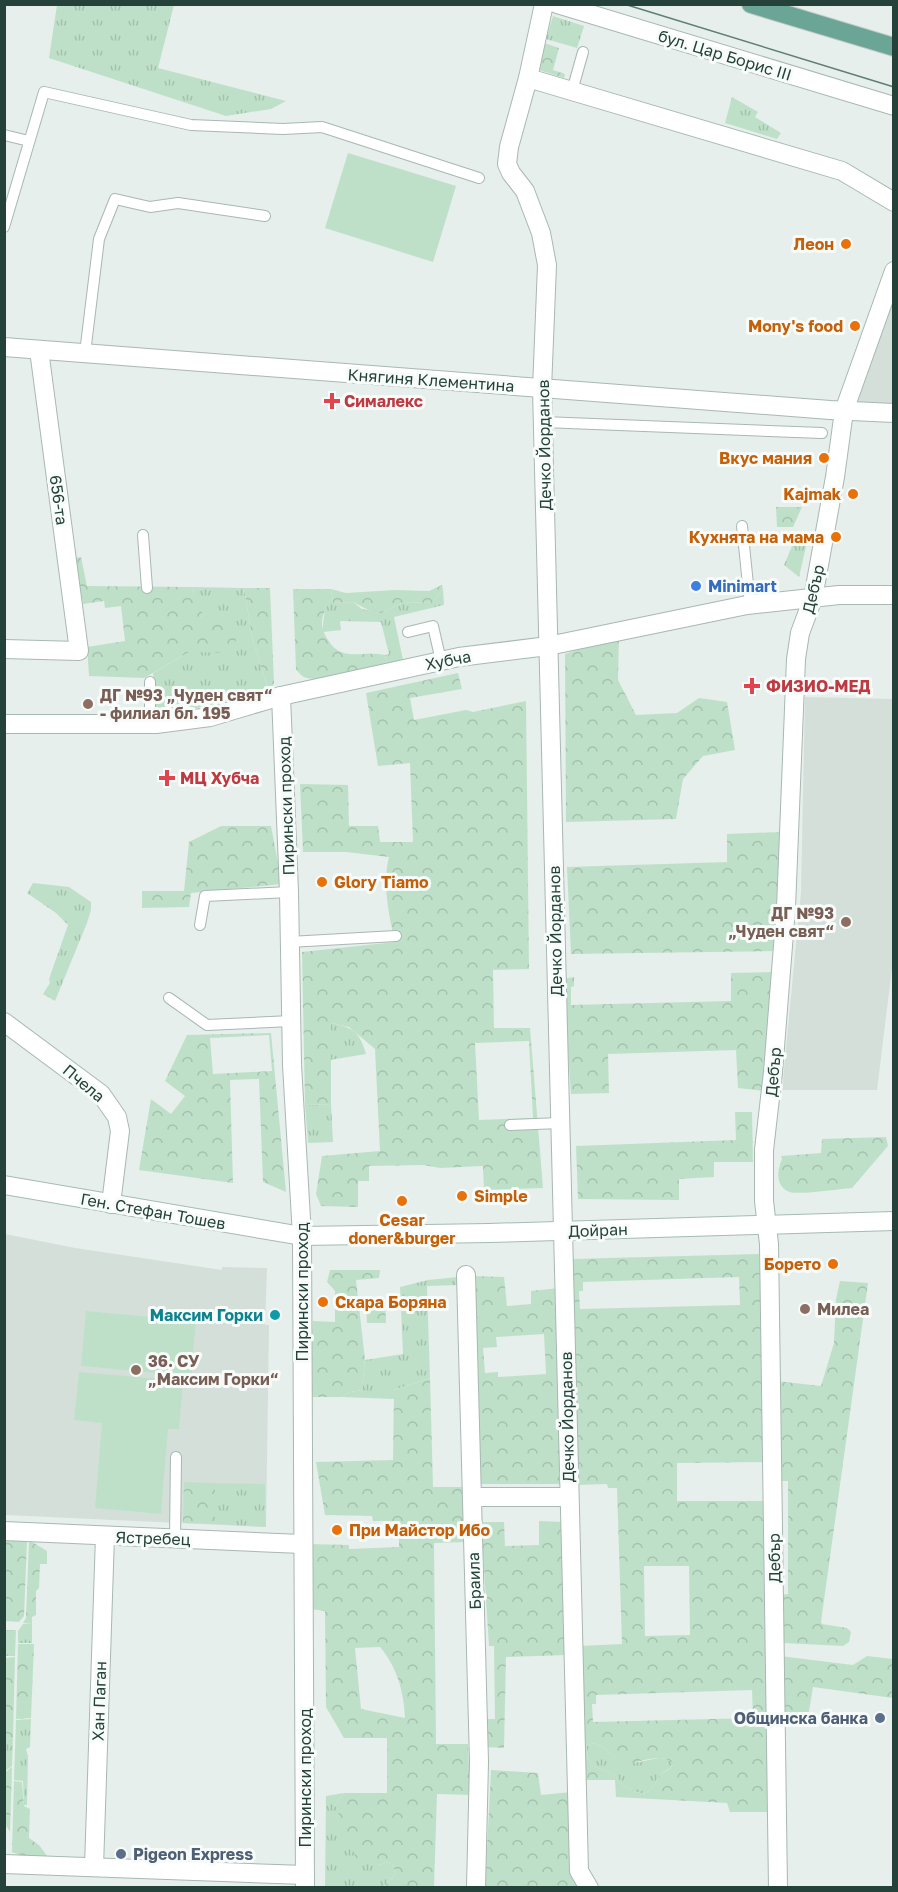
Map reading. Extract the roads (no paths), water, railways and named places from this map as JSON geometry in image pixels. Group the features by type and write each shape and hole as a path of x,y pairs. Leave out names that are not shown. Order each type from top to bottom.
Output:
{"main road":[{"path":"751,4 894,47"}],"street":[{"name":"Дечко Йорданов","path":"544,4 528,78 509,147 507,164 510,173 525,191 541,233 547,265 542,389 569,1497 579,1871 588,1887"},
{"name":"бул. Цар Борис III","path":"557,4 894,106"},
{"path":"528,78 843,171 894,202"},
{"name":"Дебър","path":"778,1887 764,1150 773,1071 786,908 796,659 799,639 813,598 844,411 894,271"},
{"name":"Княгиня Клементина","path":"4,347 542,389 894,413"},
{"name":"656-та","path":"4,650 79,651 39,350"},
{"name":"Хубча","path":"4,724 150,724 210,717 281,696 472,655 548,646 750,604 813,598 894,595"},
{"name":"Пирински проход","path":"281,696 289,891 291,1021 302,1236 305,1881"},
{"name":"Пчела","path":"4,1022 101,1094 117,1117 120,1131 111,1204"},
{"name":"Ген. Стефан Тошев","path":"4,1185 302,1236"},
{"name":"Дойран","path":"302,1236 894,1221"},
{"name":"Браила","path":"466,1275 479,1762 476,1887"},
{"path":"472,1497 569,1497"},
{"name":"Ястребец","path":"4,1531 302,1544"},
{"name":"Хан Паган","path":"94,1867 105,1536"},
{"path":"4,1864 94,1867 305,1881"}],"lane":[{"path":"572,91 583,52"},
{"path":"4,227 44,92 191,125 284,129 322,127 479,178"},
{"path":"4,135 29,141"},
{"path":"85,353 99,239 115,199 150,207 178,203 265,216"},
{"path":"543,422 822,433"},
{"path":"742,526 750,604"},
{"path":"143,535 147,588"},
{"path":"408,632 433,626 441,662"},
{"path":"150,682 150,724"},
{"path":"200,925 205,896 289,891"},
{"path":"289,942 396,936"},
{"path":"169,998 207,1025 291,1021"},
{"path":"510,1125 560,1123"},
{"path":"175,1539 176,1457"}],"tram line":[{"path":"624,4 894,87"}],"place":[{"name":"Леон","path":"846,244"},
{"name":"Mony's food","path":"855,326"},
{"name":"Сималекс","path":"332,401"},
{"name":"Вкус мания","path":"824,458"},
{"name":"Kajmak","path":"853,494"},
{"name":"Кухнята на мама","path":"836,537"},
{"name":"Minimart","path":"696,586"},
{"name":"ФИЗИО-МЕД","path":"752,686"},
{"name":"ДГ №93 „Чуден свят“ - филиал бл. 195","path":"88,704"},
{"name":"МЦ Хубча","path":"167,778"},
{"name":"Glory Tiamo","path":"322,882"},
{"name":"ДГ №93 „Чуден свят“","path":"846,922"},
{"name":"Simple","path":"462,1196"},
{"name":"Cesar doner&burger","path":"402,1201"},
{"name":"Борето","path":"833,1264"},
{"name":"Скара Боряна","path":"323,1302"},
{"name":"Милеа","path":"805,1309"},
{"name":"Максим Горки","path":"275,1315"},
{"name":"36. СУ „Максим Горки“","path":"136,1370"},
{"name":"При Майстор Ибо","path":"337,1530"},
{"name":"Общинска банка","path":"880,1718"},
{"name":"Pigeon Express","path":"121,1854"}]}
